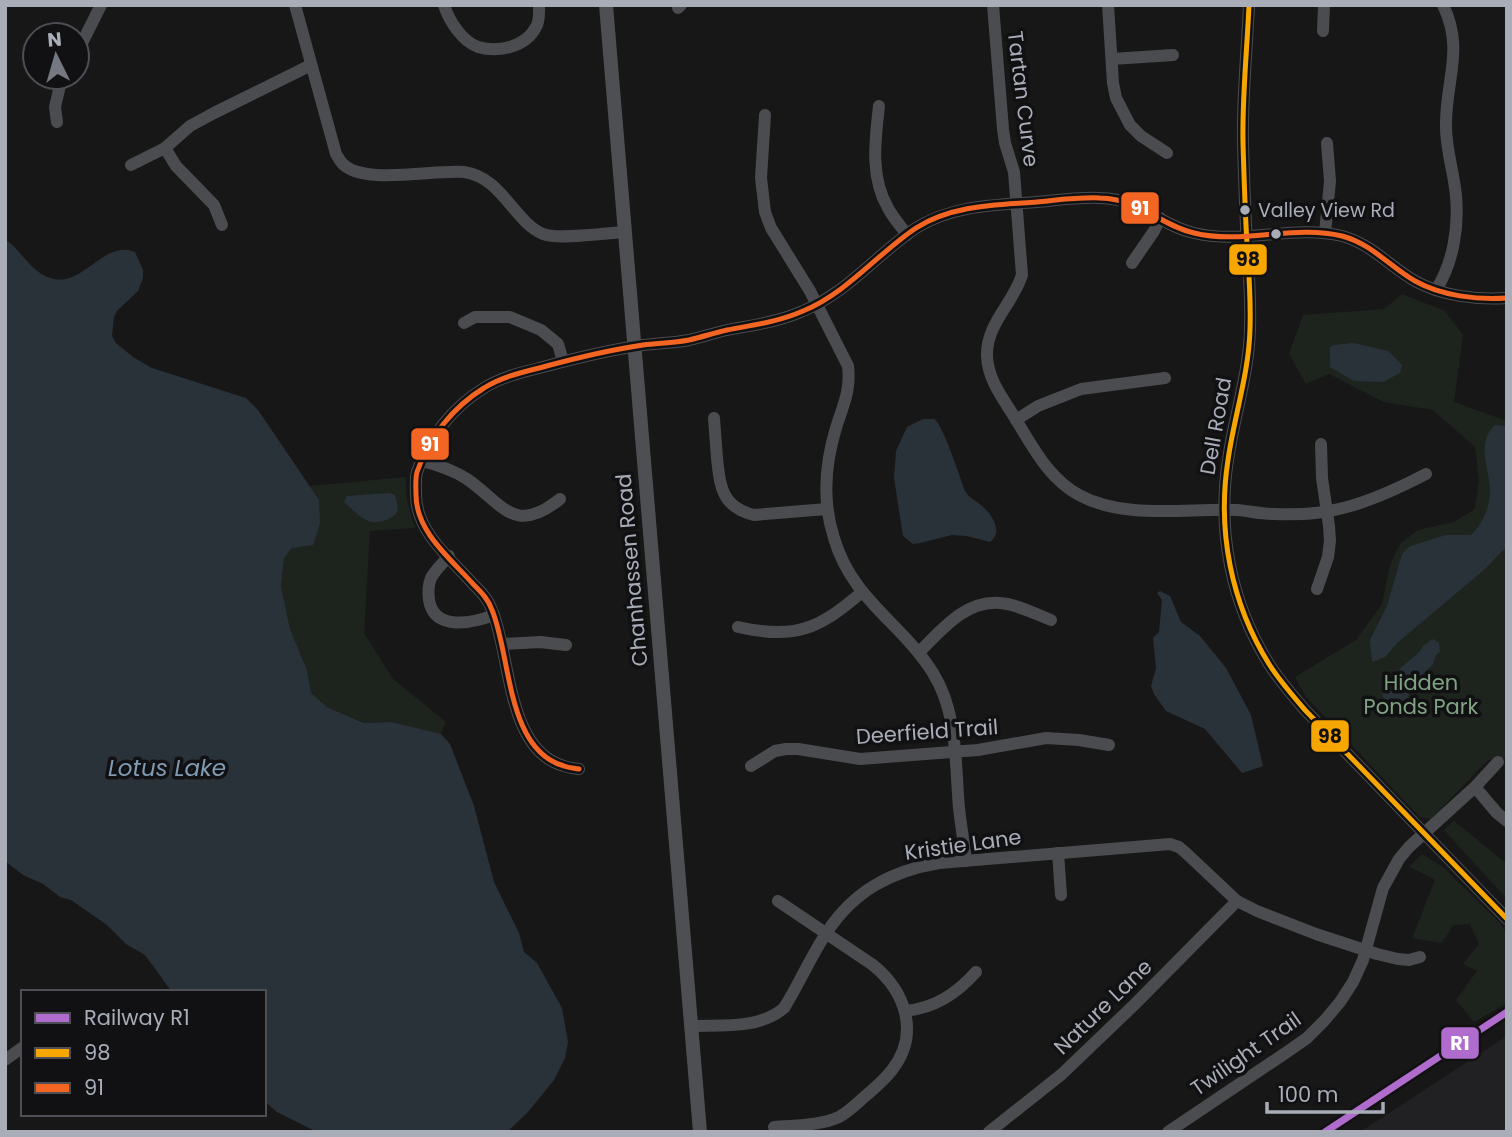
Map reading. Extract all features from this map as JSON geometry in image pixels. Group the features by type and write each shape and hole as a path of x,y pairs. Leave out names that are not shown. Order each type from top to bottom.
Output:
{"main road":[{"name":"Chanhassen Road","path":"606,5 701,1132"}],"street":[{"path":"91,25 101,5"},
{"path":"295,5 337,154 343,165 366,174 465,172 482,177 541,233 564,236 624,232"},
{"path":"444,5 462,36 476,46 495,50 511,47 526,39 536,27 539,5"},
{"name":"Tartan Curve","path":"993,5 1003,129 1014,172 1023,275 1019,287 993,328 988,342 987,358 996,387 1048,470 1077,494 1112,507 1130,510 1224,510 1273,514 1343,508 1370,500 1426,474"},
{"path":"1108,5 1116,98 1130,125 1141,136 1167,153"},
{"name":"Dell Road","path":"1249,5 1243,140 1250,333 1228,460 1224,510 1234,586 1246,621 1269,665 1305,710 1507,919"},
{"path":"1323,31 1324,5"},
{"path":"1436,290 1443,279 1451,254 1456,216 1456,197 1446,130 1448,87 1454,66 1454,32 1443,5"},
{"path":"1112,59 1173,55"},
{"path":"131,164 165,148 190,126 311,65"},
{"path":"57,122 55,107 59,91"},
{"path":"879,106 875,152 877,177 888,208 907,235"},
{"path":"765,115 761,178 765,212 771,228 800,273 848,366 845,403 830,448 827,472 827,509 834,540 844,565 862,592 919,652 943,693 955,752 966,861"},
{"path":"1325,233 1330,181 1327,143"},
{"path":"165,148 176,166 215,205 222,225"},
{"path":"579,769 562,766 547,758 522,726 509,688 503,644 488,600 423,526 416,508 416,477 442,425 463,403 487,386 515,374 564,361 634,346 686,341 759,325 807,310 841,290 919,227 958,210 1083,198 1129,202 1173,226 1208,236 1312,232 1345,237 1372,249 1415,281 1436,290 1470,297 1507,298"},
{"path":"1132,263 1160,218"},
{"path":"464,323 475,317 510,317 541,330 558,344 564,361"},
{"path":"1016,420 1038,406 1081,389 1165,378"},
{"path":"714,418 721,489 726,499 734,506 754,515 827,509"},
{"path":"1317,589 1328,557 1330,541 1322,478 1321,444"},
{"path":"422,461 449,468 481,490 506,512 515,515 533,515 550,508 560,499"},
{"path":"449,556 429,582 430,609 440,619 448,622 475,622 494,615"},
{"path":"738,627 773,633 810,628 827,620 862,592"},
{"path":"919,652 962,612 974,606 1001,603 1051,620"},
{"path":"503,644 540,642 566,645"},
{"name":"Deerfield Trail","path":"751,766 775,751 786,748 860,759 994,748 1046,738 1109,745"},
{"name":"Twilight Trail","path":"1168,1132 1307,1038 1324,1021 1353,982 1366,951 1378,903 1391,873 1409,846 1475,788 1498,762"},
{"path":"1475,788 1507,821"},
{"name":"Kristie Lane","path":"692,1026 750,1023 774,1016 784,1008 791,997 826,933 844,909 860,895 877,883 917,866 966,861 1170,844 1186,853 1237,901 1278,920 1366,951 1398,959 1420,957"},
{"path":"1058,853 1061,895"},
{"path":"774,1127 817,1124 839,1116 891,1072 900,1058 907,1029 902,1000 886,975 778,901"},
{"name":"Nature Lane","path":"989,1132 1062,1074 1134,1006 1237,901"},
{"path":"905,1011 928,1007 942,1001 955,993 976,972"},
{"path":"5,1060 21,1048"}],"shaded area":[{"path":"1507,1036 1507,1132 1360,1132"}],"green space":[{"name":"Hidden Ponds Park","path":"1402,294 1445,311 1463,335 1454,402 1507,421 1507,758 1488,760 1431,819 1420,817 1306,697 1295,677 1356,640 1382,604 1390,565 1400,544 1418,530 1454,522 1475,509 1479,480 1475,447 1433,410 1384,402 1329,374 1306,384 1289,354 1303,315 1384,309"},
{"path":"406,477 408,503 415,528 370,531 364,633 393,679 446,722 441,734 391,722 365,723 327,707 311,693 307,670 290,629 281,586 284,558 319,500 309,486"},
{"path":"1454,821 1507,864 1507,899 1444,830"},
{"path":"1422,854 1444,868 1499,922 1507,934 1507,1003 1474,1022 1456,1000 1477,971 1463,964 1479,944 1470,924 1453,925 1442,943 1412,938 1435,880 1410,867"}],"water":[{"name":"Lotus Lake","path":"5,239 37,271 50,278 62,280 73,277 113,252 135,252 143,270 143,278 138,291 117,311 112,336 116,343 133,357 152,368 246,398 258,410 319,500 320,523 313,545 292,548 284,558 281,586 290,629 307,670 311,693 327,707 364,723 391,722 429,731 441,734 450,744 474,806 494,882 519,933 524,952 537,963 562,1008 568,1042 565,1058 554,1080 528,1112 507,1132 317,1132 277,1112 266,1103 266,990 171,990 145,955 126,944 107,925 71,900 60,897 43,884 23,875 5,861"},
{"path":"1353,343 1388,351 1402,365 1400,373 1383,382 1354,381 1330,367 1330,347"},
{"path":"923,419 934,419 937,423 965,491 993,519 996,534 990,542 952,535 913,544 903,536 894,478 896,451 907,427"},
{"path":"1495,425 1507,426 1507,546 1485,569 1397,643 1385,657 1372,662 1370,640 1387,606 1402,554 1410,546 1446,535 1471,535 1483,520 1490,495 1485,456 1486,439"},
{"path":"389,493 395,495 398,510 393,517 382,521 372,522 365,519 344,502 347,496"},
{"path":"1160,591 1170,596 1181,622 1200,636 1226,668 1251,715 1263,766 1242,773 1205,729 1166,711 1154,694 1151,686 1156,668 1153,638 1159,632 1162,600 1157,593"},
{"path":"1433,639 1439,643 1440,652 1433,664 1411,686 1408,697 1402,702 1385,704 1385,684"}],"rail line":[{"name":"R1","path":"1325,1132 1507,1012"}],"transit line":[{"name":"98","path":"1249,5 1243,126 1250,329 1247,362 1228,460 1224,513 1226,540 1236,591 1256,641 1273,670 1305,710 1507,919"},
{"name":"91","path":"579,769 564,766 545,757 531,741 513,699 498,629 487,599 436,544 428,533 418,508 416,475 435,435 462,404 491,384 520,373 593,354 689,340 794,315 834,294 902,238 930,220 959,210 1076,198 1114,199 1139,207 1182,229 1212,236 1306,232 1342,236 1363,244 1425,286 1460,296 1507,298"}],"place":[{"name":"Valley View Rd","path":"1245,210"}]}
